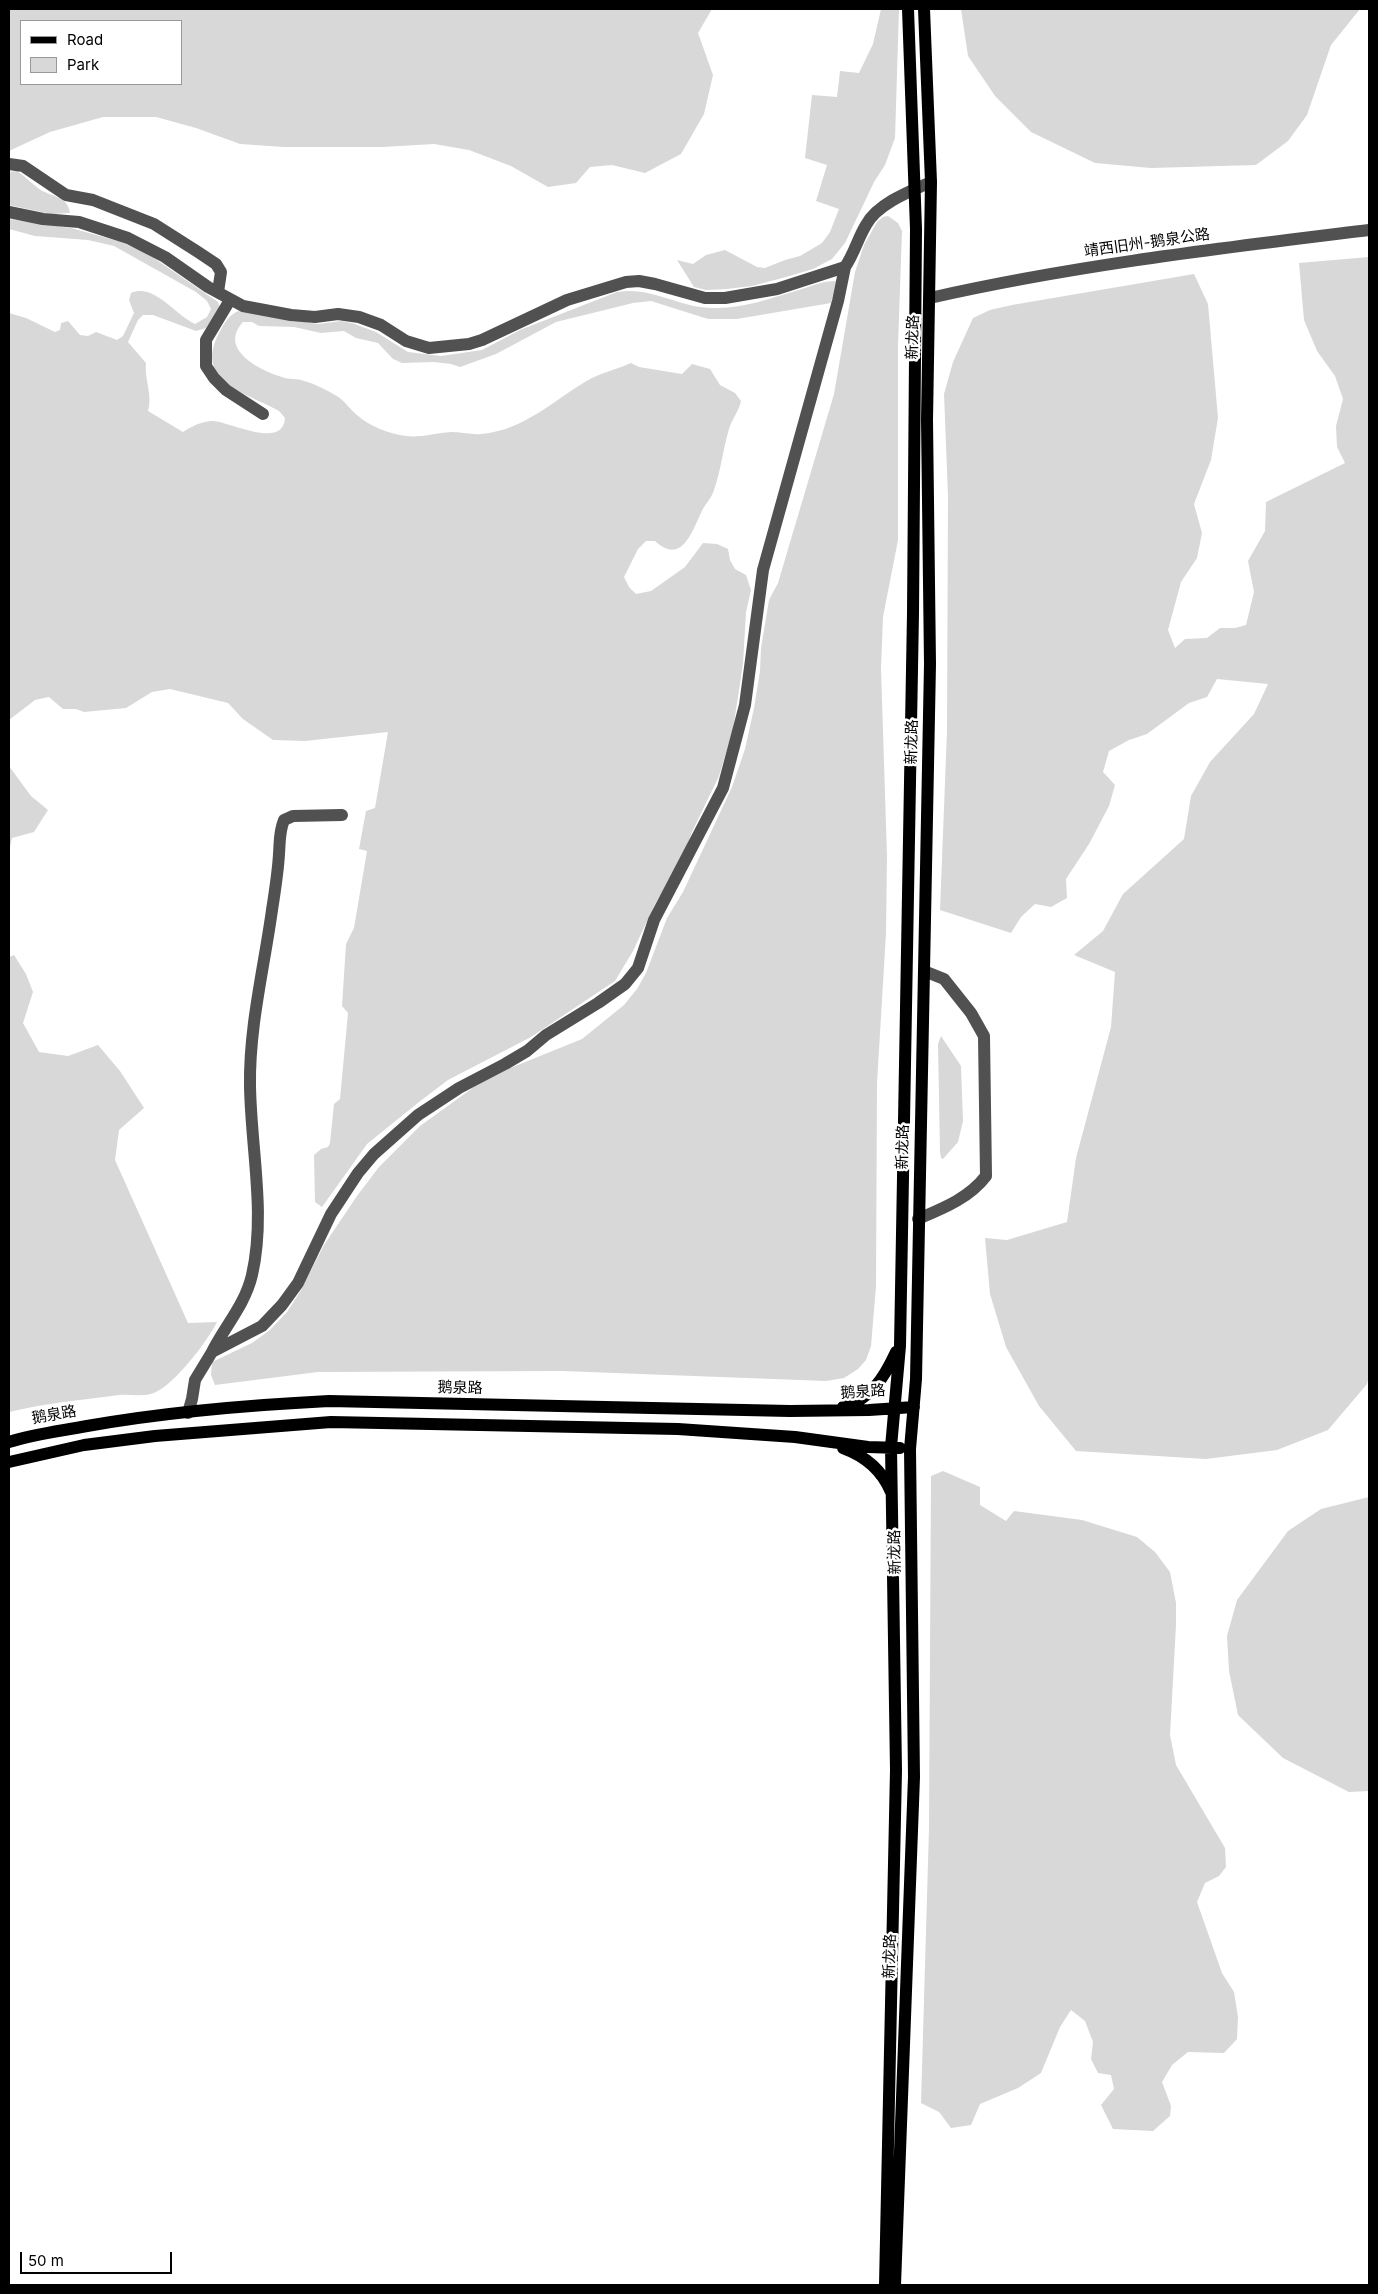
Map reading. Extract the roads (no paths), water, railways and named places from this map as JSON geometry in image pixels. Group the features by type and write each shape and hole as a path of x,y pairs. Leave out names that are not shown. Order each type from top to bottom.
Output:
{"main road":[{"name":"新龙路","path":"885,2285 896,1770 891,1448 900,1346 913,613 915,189 908,9"},
{"name":"新龙路","path":"895,2285 914,1778 910,1449 914,1407 930,664 927,420 931,182 924,9"},
{"path":"826,1411 855,1403 866,1397 885,1374 900,1346"},
{"name":"鹅泉路","path":"9,1442 51,1431 188,1413 283,1403 329,1401 826,1411 914,1407"},
{"path":"9,1462 76,1447 155,1436 331,1422 678,1429 795,1437 824,1442 910,1449"},
{"path":"824,1442 863,1457 886,1482 892,1495"}],"street":[{"path":"9,164 23,166 66,195 93,200 154,224 178,238 216,264 221,272 218,292"},
{"path":"212,1352 262,1326 282,1305 298,1283 331,1214 358,1173 389,1141 418,1115 442,1098 527,1051 546,1035 598,1003 625,984 638,968 654,920 723,788 745,705 763,570 838,301 845,267 851,258 866,223 875,212 931,182"},
{"path":"79,198 79,222"},
{"path":"9,212 43,220 79,222 113,232 148,248 242,306 291,315 315,317 338,314 359,317 381,325 406,341 428,348 469,344 482,340 567,300 626,282 639,281 656,284 705,298 725,298 777,289 845,267"},
{"name":"靖西旧州-鹅泉公路","path":"930,298 1017,279 1228,248 1369,230"},
{"path":"230,300 206,340 206,366 214,378 226,390 263,414"},
{"path":"188,1413 195,1380 243,1301 252,1276 258,1214 250,1086 251,1056 275,894 280,853 279,831 284,820 293,816 342,816"},
{"path":"918,1219 963,1198 976,1189 986,1176 984,1036 971,1013 944,978 924,971"}]}
